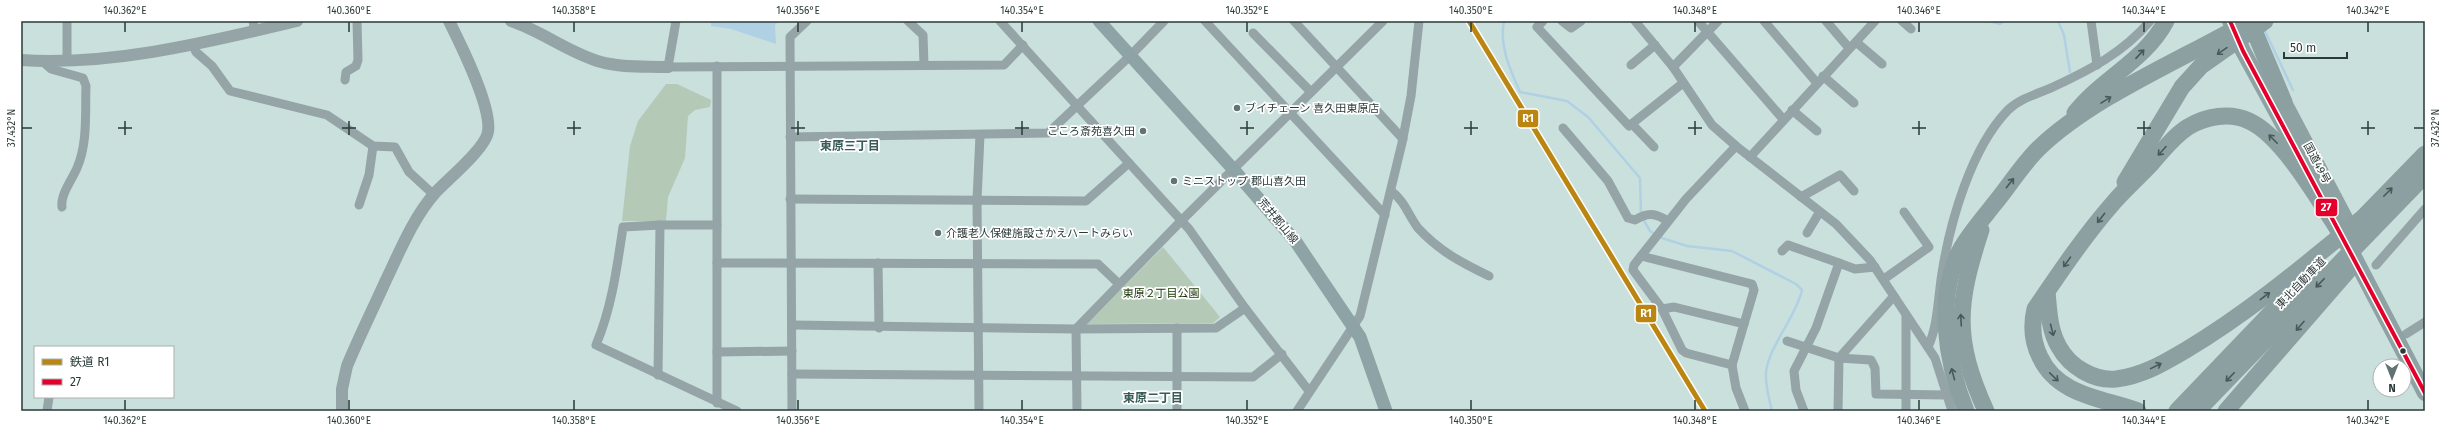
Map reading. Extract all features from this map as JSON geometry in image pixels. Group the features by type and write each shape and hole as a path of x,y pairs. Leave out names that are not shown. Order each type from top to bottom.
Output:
{"highway":[{"path":"2062,129 2085,100 2134,61 2152,42 2166,21"},
{"name":"国道49号","path":"2230,21 2252,46"},
{"name":"国道49号","path":"2243,21 2252,46 2333,211 2369,267 2425,369"},
{"path":"1966,411 1949,357 1946,319 1954,267 1962,247 1986,214 2038,150 2062,129 2120,91 2249,21 2252,46 2284,102"},
{"path":"2114,202 2182,87 2201,66 2265,21"},
{"name":"国道49号","path":"2284,102 2333,211"},
{"path":"2138,411 2082,394 2067,387 2050,373 2035,347 2033,336 2035,309 2068,260 2114,202 2175,137 2188,127 2203,119 2220,116 2249,120 2264,130 2280,146 2333,211 2348,245"},
{"name":"東北自動車道","path":"2177,411 2425,154"},
{"name":"東北自動車道","path":"2197,411 2425,175"},
{"path":"2226,411 2425,179"},
{"path":"1986,214 1972,259 1961,312 1966,357 1986,411"},
{"path":"2047,292 2054,337 2067,359 2080,370 2099,378 2116,379 2127,377 2167,361 2226,325 2360,220"},
{"name":"国道49号","path":"2348,245 2369,267 2386,320 2425,393"}],"main road":[{"name":"荒井郡山線","path":"1098,21 1233,169 1296,242 1354,326 1386,411"}],"street":[{"path":"67,21 67,60"},
{"path":"21,60 67,60 141,53 192,44 254,26 297,21"},
{"path":"345,80 346,72 356,66 358,60 357,21"},
{"path":"342,411 342,389 353,350 409,232 434,195 482,144 488,126 485,105 462,46 449,21"},
{"path":"511,21 600,62 621,65 1004,65 1023,45"},
{"path":"668,66 676,21"},
{"path":"792,411 793,325 790,262 790,37 807,21"},
{"path":"908,21 923,35 924,65"},
{"path":"1000,21 1181,221 1245,308 1282,354 1309,391"},
{"path":"790,137 1048,133 1078,107 1164,21"},
{"path":"1205,21 1385,215"},
{"path":"1294,21 1403,139"},
{"path":"1077,411 1076,329 1118,284 1383,21"},
{"path":"1297,411 1354,326 1364,301 1403,139 1411,96 1419,21"},
{"path":"1543,21 1537,27 1629,126 1683,83"},
{"path":"1562,21 1571,28 1581,21"},
{"path":"1635,21 1673,67 1708,121 1736,146 1819,213 1836,224 1875,267 1935,358 1952,411"},
{"path":"1698,21 1783,119"},
{"path":"1673,67 1718,21"},
{"path":"1764,21 1817,83"},
{"path":"1826,21 1852,45 1882,64"},
{"path":"1750,157 1783,119 1875,21"},
{"path":"1902,21 1911,29"},
{"path":"2091,21 2097,65"},
{"path":"1928,347 1934,335 1943,263 1954,215 1980,152 2003,116 2015,104 2097,65 2123,48 2150,21"},
{"path":"1253,33 1311,92"},
{"path":"192,44 196,52 212,66 230,91 331,117 373,146 397,149 409,172 434,195"},
{"path":"1631,65 1655,45"},
{"path":"42,61 51,69 82,78 86,86 83,150 78,166 63,198 62,207"},
{"path":"717,66 717,403"},
{"path":"1823,76 1854,103"},
{"path":"1792,110 1817,131"},
{"path":"1632,124 1654,147"},
{"path":"1564,128 1608,181 1628,218 1635,220 1644,215 1655,214 1668,221"},
{"path":"978,411 977,200 980,135"},
{"path":"359,205 368,175 373,146"},
{"path":"1732,365 1686,354 1681,348 1662,309 1634,273 1634,265 1668,221 1736,146"},
{"path":"790,200 1086,201 1129,163"},
{"path":"1801,198 1840,175 1854,191"},
{"path":"1391,191 1400,197 1418,227 1438,248 1456,260 1489,276"},
{"path":"2369,267 2425,209"},
{"path":"1884,280 1929,247 1904,212"},
{"path":"1806,233 1819,213"},
{"path":"717,225 623,227 619,260 611,296 596,345 717,403 737,411"},
{"path":"658,375 660,226"},
{"path":"1782,251 1788,245 1855,269 1875,267"},
{"path":"1640,256 1752,284 1754,290 1732,365 1736,388 1746,411"},
{"path":"717,263 1098,264 1118,284"},
{"path":"878,263 878,328"},
{"path":"1804,411 1793,377 1804,348 1816,328 1839,263"},
{"path":"1838,411 1839,358 1894,296"},
{"path":"1662,309 1674,307 1744,324"},
{"path":"793,325 878,328 1216,328 1245,308"},
{"path":"1906,315 1906,411"},
{"path":"2386,320 2425,400"},
{"path":"2406,334 2425,322"},
{"path":"1177,328 1177,411"},
{"path":"1787,341 1804,348 1839,358 1868,360 1873,362 1875,368 1876,394 1947,395"},
{"path":"717,352 792,351"},
{"path":"792,374 1254,377 1282,354"},
{"path":"47,411 48,398"}],"green space":[{"path":"666,84 677,84 711,100 710,107 695,110 688,116 685,158 668,197 666,221 622,221 630,146 638,121"},
{"name":"東原２丁目公園","path":"1163,247 1220,317 1213,323 1087,324"}],"water":[{"path":"711,21 779,21 775,25 776,44 731,29 711,26"}],"waterway":[{"path":"1504,21 1503,39 1506,57 1520,92 1567,101 1588,117 1640,178 1641,215"},
{"path":"1989,21 2000,24 2004,21"},
{"path":"2058,21 2064,35 2070,72"},
{"path":"2264,29 2293,90"},
{"path":"1643,219 1650,231 1662,238 1687,246 1732,251 1796,284 1802,290 1794,311 1768,362 1766,382 1772,411"}],"rail line":[{"name":"R1","path":"1469,21 1705,411"}],"transit line":[{"name":"27","path":"2230,21 2243,51 2425,393"}],"place":[{"name":"ブイチェーン 喜久田東原店","path":"1237,108"},
{"name":"こころ斎苑喜久田","path":"1143,131"},
{"name":"ミニストップ 郡山喜久田","path":"1174,181"},
{"name":"介護老人保健施設さかえハートみらい","path":"938,233"}],"district":[{"name":"東原三丁目","path":"850,146"},
{"name":"東原二丁目","path":"1153,398"}]}
